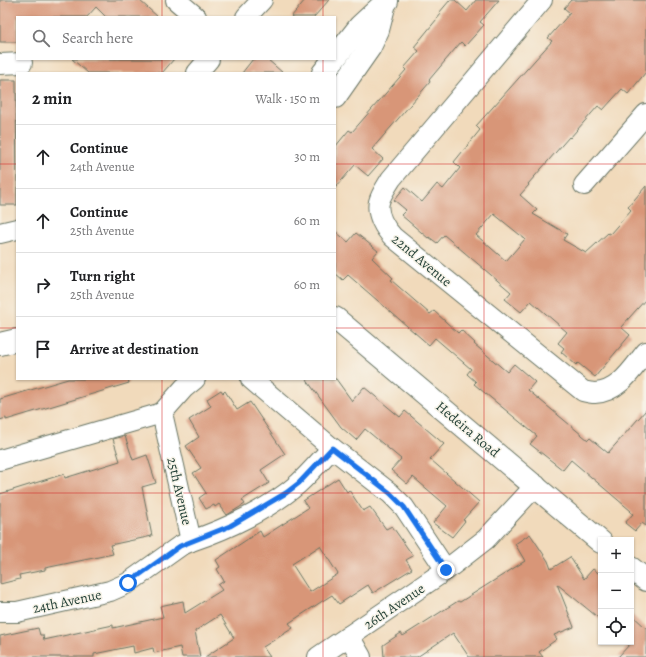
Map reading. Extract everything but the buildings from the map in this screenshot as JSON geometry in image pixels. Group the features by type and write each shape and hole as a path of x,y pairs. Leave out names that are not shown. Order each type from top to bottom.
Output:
{"street":[{"path":"176,0 195,16"},
{"path":"247,16 262,0"},
{"name":"22nd Avenue","path":"542,0 391,179 383,192 379,203 379,210 387,231 393,237 583,391 596,393 609,390 620,383 646,352"},
{"path":"336,56 360,26 386,1"},
{"path":"336,95 370,47 378,30 386,1"},
{"path":"198,72 208,60"},
{"path":"324,72 333,60"},
{"path":"0,64 22,63"},
{"path":"584,185 646,114"},
{"path":"0,233 16,229"},
{"name":"Hedeira Road","path":"336,319 598,539"},
{"path":"0,328 16,325"},
{"path":"0,344 16,340"},
{"path":"0,460 162,413 193,380"},
{"path":"252,380 332,448 390,493 404,507 446,570"},
{"name":"25th Avenue","path":"162,413 191,541 230,526 286,493 299,483 332,448"},
{"name":"26th Avenue","path":"318,657 446,570 486,539 536,486"},
{"name":"24th Avenue","path":"0,612 17,612 110,592 128,583 180,546 191,541"},
{"path":"634,570 646,580"},
{"path":"349,636 361,657"}],"route":[{"path":"128,583 180,546 220,531 286,493 299,483 332,448 390,493 404,507 446,570"}]}
